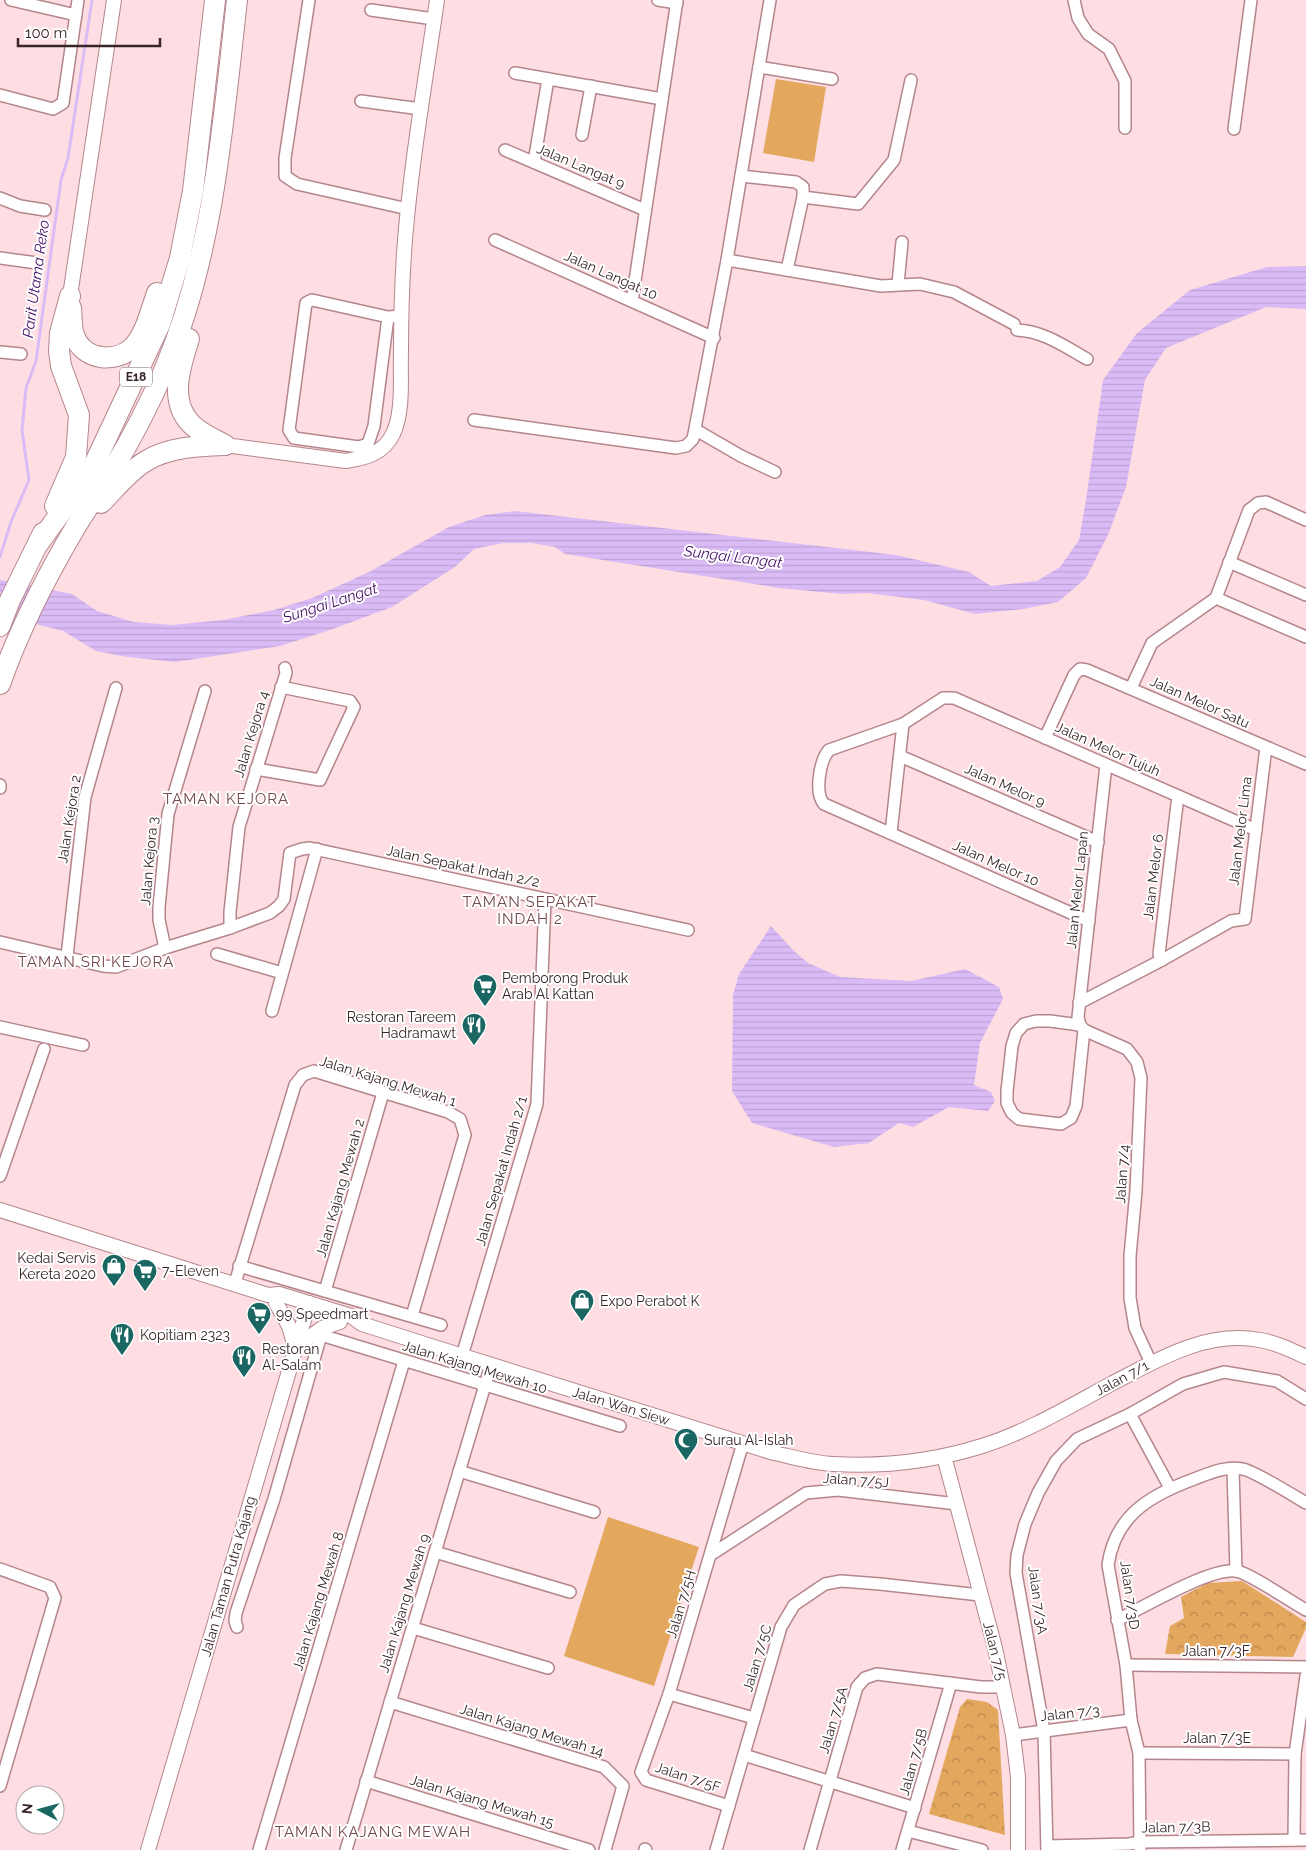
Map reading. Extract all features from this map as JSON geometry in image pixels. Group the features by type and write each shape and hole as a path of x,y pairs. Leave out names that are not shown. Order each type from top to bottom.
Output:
{"highway":[{"name":"E18","path":"0,626 10,600 38,544 91,471 160,324 180,258 193,192 216,0"},
{"name":"E18","path":"0,684 8,660 32,608 76,526 110,473 146,408 166,366 195,278 213,194 237,0"},
{"path":"70,296 74,335 81,347 90,354 106,358 120,356 134,346 143,331 193,192"},
{"path":"195,278 196,299 194,316 178,377 177,395 188,420 197,429 224,445"},
{"path":"38,544 76,457 78,415 61,366 60,351 60,333 70,296"},
{"path":"76,526 145,461 157,455 188,447 224,445"}],"street":[{"path":"11,0 76,15"},
{"path":"0,95 53,109 64,103 78,0"},
{"path":"70,296 114,0"},
{"path":"309,0 285,158 285,176 297,184 408,209"},
{"path":"394,316 312,300 306,303 289,430 294,438 359,447 368,444 374,426 394,316 404,254 408,209 437,0"},
{"path":"632,301 677,2 658,0"},
{"path":"474,420 676,448 686,446 693,438 714,338 770,0"},
{"path":"1074,0 1078,18 1088,34 1110,49 1125,81 1125,128"},
{"path":"1234,129 1251,0"},
{"path":"371,10 434,19"},
{"path":"759,67 832,79"},
{"path":"516,73 662,99"},
{"path":"534,162 548,79"},
{"path":"803,197 858,204 894,160 911,80"},
{"path":"582,134 591,86"},
{"path":"361,101 422,109"},
{"name":"Jalan Langat 9","path":"505,150 646,210"},
{"path":"741,176 796,182 803,187 803,197 787,270"},
{"path":"0,198 20,206 45,210"},
{"name":"Jalan Langat 10","path":"495,240 714,338"},
{"path":"898,284 902,242"},
{"path":"0,258 37,263"},
{"path":"727,260 881,286 920,284 954,292 1016,327 1052,339 1087,359"},
{"path":"224,445 346,461 364,459 375,454 392,435 398,416 394,316"},
{"path":"0,352 21,354"},
{"path":"696,430 741,456 775,472"},
{"path":"1131,688 1152,643 1216,598 1250,510 1258,504 1266,502 1306,520"},
{"path":"1230,562 1306,595"},
{"path":"1216,598 1306,637"},
{"name":"Jalan Kejora 4","path":"230,928 239,826 286,673 285,668"},
{"name":"Jalan Melor Satu","path":"1044,738 1074,675 1080,669 1087,670 1131,688 1306,764"},
{"path":"256,769 320,780 354,707 350,701 281,687"},
{"name":"Jalan Kejora 2","path":"66,956 85,797 116,688"},
{"name":"Jalan Kejora 3","path":"165,948 159,920 159,907 168,814 205,691"},
{"name":"Jalan Melor Tujuh","path":"903,724 942,698 954,698 1256,830"},
{"path":"891,833 903,724"},
{"name":"Jalan Melor 10","path":"903,724 829,750 822,761 820,776 819,796 824,804 1089,921"},
{"name":"Jalan Melor Lima","path":"1162,960 1231,921 1245,919 1266,747"},
{"name":"Jalan Melor 9","path":"900,756 1098,842"},
{"name":"Jalan Melor Lapan","path":"1080,1024 1036,1021 1024,1024 1016,1034 1012,1046 1007,1104 1012,1113 1019,1119 1061,1124 1071,1118 1076,1106 1080,1024 1079,1003 1106,765"},
{"name":"Jalan Melor 6","path":"1162,960 1159,954 1178,796"},
{"name":"Jalan Sepakat Indah 2/2","path":"230,928 270,913 282,902 284,899 290,852 302,848 317,849 688,930"},
{"path":"272,1011 317,849"},
{"name":"Jalan Sepakat Indah 2/1","path":"462,1356 538,1104 545,899"},
{"path":"0,942 103,966 116,967 165,948 230,928"},
{"path":"217,954 282,973"},
{"path":"1079,1003 1162,960"},
{"name":"Jalan 7/4","path":"1080,1024 1127,1049 1137,1062 1141,1078 1136,1191 1130,1256 1130,1298 1135,1328 1151,1363"},
{"path":"0,1027 83,1045"},
{"path":"0,1176 44,1049"},
{"name":"Jalan Kajang Mewah 1","path":"235,1283 295,1085 303,1076 314,1072 448,1112 460,1119 465,1135 412,1316"},
{"name":"Jalan Kajang Mewah 2","path":"325,1291 383,1093"},
{"name":"Jalan Wan Siew","path":"0,1210 235,1283 272,1299 351,1316 362,1324"},
{"path":"239,1266 441,1325"},
{"path":"272,1299 289,1326 295,1348 322,1328 340,1322"},
{"name":"Jalan Wan Siew","path":"307,1307 340,1322 362,1324 802,1460 832,1464 878,1465 944,1456"},
{"name":"Jalan Taman Putra Kajang","path":"148,1850 307,1307"},
{"name":"Jalan Kajang Mewah 10","path":"237,1627 235,1621 236,1613 274,1499 321,1336 620,1426"},
{"name":"Jalan 7/1","path":"944,1456 983,1445 1027,1428 1151,1363 1198,1343 1238,1338 1260,1340 1306,1357"},
{"name":"Jalan Kajang Mewah 8","path":"260,1850 404,1361"},
{"name":"Jalan Kajang Mewah 9","path":"346,1850 492,1365"},
{"name":"Jalan 7/3A","path":"1047,1848 1044,1731 1016,1573 1017,1556 1025,1524 1038,1494 1056,1461 1077,1439 1130,1414 1183,1384 1224,1372 1277,1382 1306,1399"},
{"path":"1130,1414 1170,1488"},
{"name":"Jalan 7/5H","path":"641,1772 669,1694 712,1554 743,1443"},
{"name":"Jalan 7/5","path":"944,1456 1004,1687 1013,1735 1018,1777 1018,1850"},
{"name":"Jalan 7/3D","path":"1140,1846 1139,1753 1131,1720 1126,1665 1108,1565 1110,1552 1115,1540 1131,1514 1142,1505 1170,1488 1220,1469 1244,1469 1306,1503"},
{"path":"1233,1469 1236,1571"},
{"path":"460,1472 594,1512"},
{"name":"Jalan 7/5J","path":"712,1554 806,1493 838,1490 956,1504"},
{"path":"435,1552 570,1592"},
{"path":"0,1569 50,1586 55,1598 0,1786"},
{"path":"1117,1620 1192,1582 1212,1574 1236,1571 1250,1577 1306,1610"},
{"name":"Jalan 7/5C","path":"716,1850 781,1627 794,1605 826,1584 851,1581 980,1595"},
{"path":"413,1628 548,1668"},
{"name":"Jalan 7/3F","path":"1126,1665 1306,1667"},
{"name":"Jalan 7/5A","path":"810,1850 857,1687 865,1678 877,1674 1004,1687"},
{"path":"1294,1840 1295,1754 1306,1676"},
{"name":"Jalan 7/5B","path":"902,1850 951,1683"},
{"path":"669,1694 754,1718"},
{"name":"Jalan Kajang Mewah 14","path":"390,1702 604,1767 623,1786 606,1850"},
{"name":"Jalan 7/3","path":"1013,1735 1088,1727 1131,1720"},
{"name":"Jalan 7/3E","path":"1139,1753 1295,1754"},
{"path":"744,1756 915,1808"},
{"name":"Jalan 7/5F","path":"641,1772 646,1780 729,1806"},
{"name":"Jalan Kajang Mewah 15","path":"366,1782 589,1850"},
{"path":"908,1832 982,1850"},
{"name":"Jalan 7/3B","path":"1047,1848 1129,1844 1140,1846 1227,1846 1306,1840"}],"green space":[{"path":"776,79 826,87 814,162 763,153"},
{"path":"608,1517 699,1547 654,1686 564,1656"},
{"path":"1242,1581 1306,1622 1306,1628 1293,1657 1165,1654 1170,1626 1184,1618 1181,1597 1208,1583"},
{"path":"967,1699 987,1702 998,1710 1005,1835 929,1814 960,1707"}],"water":[{"name":"Sungai Langat","path":"1306,266 1306,309 1266,307 1166,348 1145,380 1126,487 1108,535 1086,578 1058,602 1023,609 975,614 924,600 867,593 842,594 779,588 565,554 555,547 531,543 503,543 474,549 455,567 392,607 333,629 280,646 175,662 128,657 96,651 63,631 0,615 0,580 72,594 97,611 134,622 172,625 223,620 274,610 312,598 369,572 449,527 485,515 515,511 896,555 969,572 991,586 1037,581 1060,567 1079,540 1103,380 1137,333 1190,290 1267,267"},
{"path":"771,926 808,963 840,977 911,981 965,969 999,987 1003,999 980,1043 974,1085 991,1092 995,1101 988,1111 949,1107 913,1127 899,1123 869,1143 834,1147 752,1123 732,1091 733,995 739,974"}],"waterway":[{"name":"Parit Utama Reko","path":"0,557 11,522 29,480 22,430 26,388 36,361 61,180 68,158 92,0"}],"place":[{"name":"Pemborong Produk Arab Al Kattan","path":"485,1007"},
{"name":"Restoran Tareem Hadramawt","path":"474,1046"},
{"name":"Kedai Servis Kereta 2020","path":"114,1287"},
{"name":"7-Eleven","path":"145,1292"},
{"name":"Expo Perabot K","path":"582,1322"},
{"name":"99 Speedmart","path":"259,1335"},
{"name":"Kopitiam 2323","path":"122,1356"},
{"name":"Restoran Al-Salam","path":"244,1378"},
{"name":"Surau Al-Islah","path":"686,1461"}],"district":[{"name":"TAMAN KEJORA","path":"226,799"},
{"name":"TAMAN SEPAKAT INDAH 2","path":"530,910"},
{"name":"TAMAN SRI KEJORA","path":"96,962"},
{"name":"TAMAN KAJANG MEWAH","path":"373,1832"}]}
